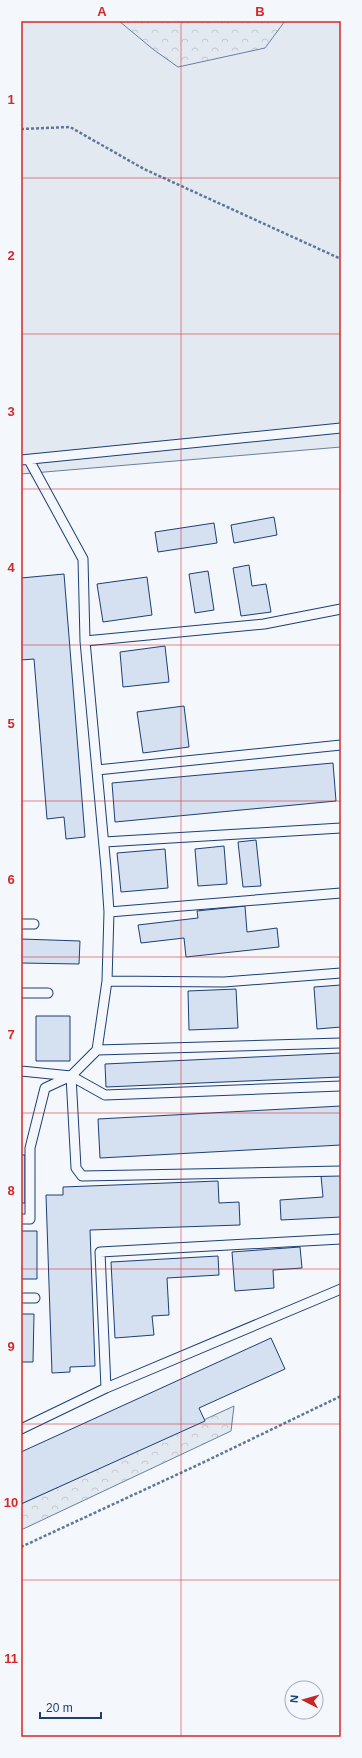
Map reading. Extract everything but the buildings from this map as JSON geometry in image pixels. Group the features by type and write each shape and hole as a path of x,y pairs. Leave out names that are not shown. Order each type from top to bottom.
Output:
{"lane":[{"path":"21,1219 30,1219 25,1148 45,1088 71,1076 98,1050 107,981 109,912 85,641 83,559 25,460 341,428"},
{"path":"85,641 264,624 341,609"},
{"path":"97,770 341,745"},
{"path":"104,842 341,828"},
{"path":"109,912 341,893"},
{"path":"21,924 34,924"},
{"path":"107,981 224,982 341,973"},
{"path":"21,993 48,993"},
{"path":"98,1050 341,1043"},
{"path":"21,1071 71,1076 105,1095 341,1086"},
{"path":"71,1076 76,1168 82,1176 341,1171"},
{"path":"106,1388 100,1252 341,1238"},
{"path":"21,1429 106,1388 341,1289"},
{"path":"21,1298 35,1298"}],"path":[{"path":"21,129 70,127 144,168 341,259"},
{"path":"21,1547 202,1463 341,1396"}],"green space":[{"path":"21,21 341,21 341,447 21,474"},
{"path":"119,21 285,21 265,48 178,67 154,50"},
{"path":"234,1406 231,1431 21,1530 21,1504"}]}
